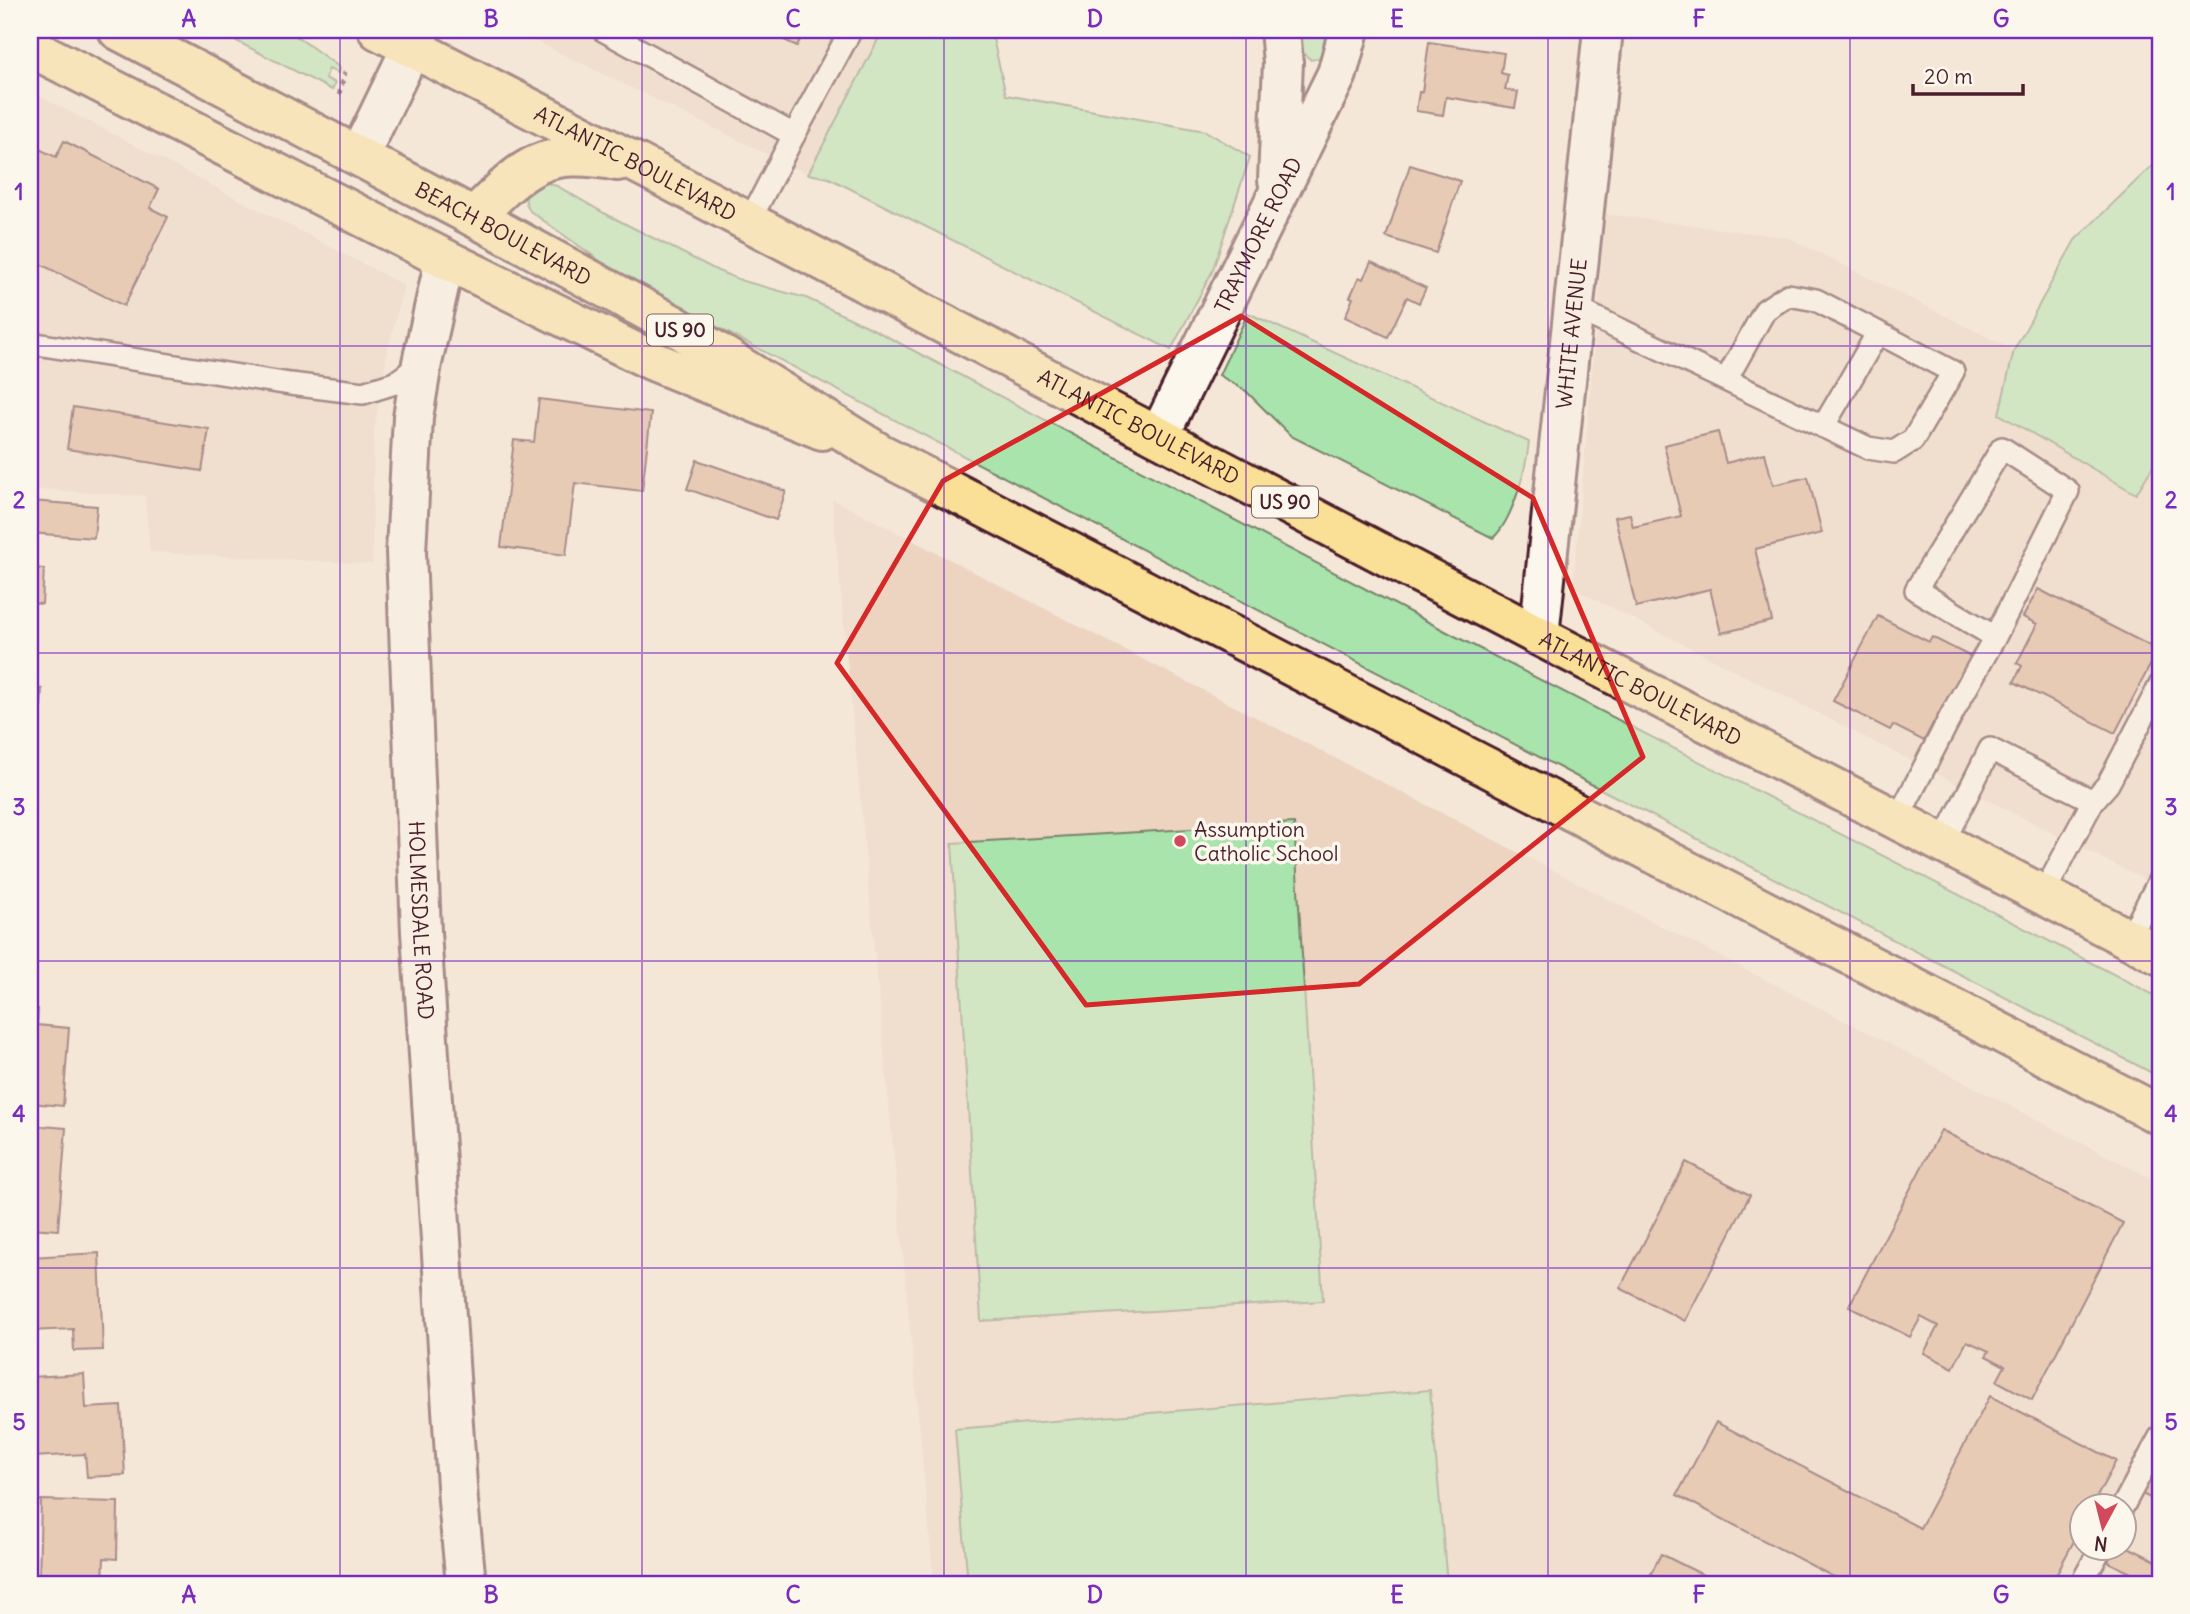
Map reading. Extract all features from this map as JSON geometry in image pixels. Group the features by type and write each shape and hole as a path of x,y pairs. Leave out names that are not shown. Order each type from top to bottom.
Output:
{"main road":[{"name":"BEACH BOULEVARD","path":"118,30 672,324 879,453"},
{"name":"ATLANTIC BOULEVARD","path":"403,35 644,167 1539,636 2145,947"},
{"path":"30,47 445,260 653,361 879,453"},
{"path":"445,260 474,217 532,165 552,158 576,156 644,167"},
{"name":"US 90","path":"879,453 2160,1115"}],"street":[{"path":"1278,193 1283,62 1280,30"},
{"name":"TRAYMORE ROAD","path":"1159,436 1337,75 1349,30"},
{"name":"WHITE AVENUE","path":"1539,636 1603,30"},
{"path":"359,156 403,35"},
{"name":"HOLMESDALE ROAD","path":"445,260 413,417 406,552 421,932 457,1488 466,1584"}],"lane":[{"path":"603,30 794,135"},
{"path":"749,222 850,30"},
{"path":"1573,307 1868,448 1894,452 1913,440 1953,372 1816,300 1788,295 1765,310 1726,380"},
{"path":"1823,427 1877,334"},
{"path":"30,343 362,393 396,383 422,363"},
{"path":"1897,820 1995,637 2068,491 2002,448 1916,590 1995,637"},
{"path":"2043,895 2093,801 2108,784 2160,685"},
{"path":"1943,843 1990,749 2093,801"},
{"path":"2145,947 2160,879"},
{"path":"2131,1492 2160,1437"},
{"path":"2081,1584 2093,1562"}],"path":[{"path":"339,95 345,72"}],"highlighted area":[{"path":"1241,316 1533,498 1643,757 1359,984 1086,1005 837,663 943,481"}],"shaded area":[{"path":"513,30 883,30 808,174"},
{"path":"30,91 404,285 387,353 374,432 372,564 150,552 145,496 30,489"},
{"path":"1606,214 1789,238 2014,350 2000,414 2136,494 2160,455 2160,888 1573,588"},
{"name":"Assumption Catholic School","path":"832,499 2160,1183 2160,1584 934,1584"}],"green space":[{"path":"215,30 288,30 339,67 338,73 329,69 325,78 335,83 332,90"},
{"path":"883,30 991,30 1006,95 1205,131 1250,157 1212,272 1171,350 829,178 808,174"},
{"path":"1299,30 1330,30 1330,36 1319,58 1311,60 1301,51"},
{"path":"2160,158 2160,455 2136,494 1999,414 2014,350 2075,240"},
{"path":"541,181 557,186 718,271 743,281 806,298 867,326 1451,634 2160,998 2160,1077 1585,781 627,280 530,211 526,201 527,193"},
{"path":"1248,313 1529,442 1522,479 1512,507 1493,538 1291,436 1246,391 1219,375"},
{"path":"1294,823 1323,1301 981,1321 952,843"},
{"path":"1430,1390 1447,1584 968,1584 955,1429"}],"building":[{"path":"762,30 805,30 797,46"},
{"path":"1429,42 1504,53 1501,73 1508,75 1505,90 1518,92 1515,108 1446,97 1443,115 1416,111 1419,92 1422,92"},
{"path":"64,141 159,189 150,208 168,217 124,306 30,259 30,158 35,147 56,157"},
{"path":"1410,165 1460,181 1436,253 1386,237"},
{"path":"1371,262 1426,288 1419,303 1407,297 1388,337 1345,317 1359,277 1363,279"},
{"path":"539,399 651,413 642,491 575,483 566,555 501,547 514,440 534,442"},
{"path":"73,407 209,429 202,471 67,449"},
{"path":"1718,432 1726,463 1765,453 1773,485 1808,477 1822,533 1755,549 1772,621 1721,633 1710,589 1636,607 1615,517 1630,514 1633,527 1681,516 1664,445"},
{"path":"697,460 786,491 776,520 687,489"},
{"path":"30,501 97,506 94,538 30,533"},
{"path":"30,568 44,569 42,604 30,603"},
{"path":"2038,589 2158,650 2115,733 2014,682 2022,666 2017,663 2037,624 2023,617"},
{"path":"1878,616 1929,642 1932,637 1973,658 1937,725 1933,723 1924,741 1893,725 1890,730 1833,701"},
{"path":"30,688 42,689 40,723 30,722"},
{"path":"30,877 36,877 36,966 30,966"},
{"path":"30,1009 38,1009 37,1025 69,1028 63,1106 30,1103"},
{"path":"30,1125 66,1128 58,1230 30,1228"},
{"path":"1941,1130 2123,1223 2032,1400 1997,1381 2005,1366 1986,1356 1989,1351 1967,1341 1953,1368 1924,1353 1938,1326 1921,1317 1910,1337 1849,1306"},
{"path":"1686,1162 1750,1195 1685,1321 1620,1288"},
{"path":"99,1253 103,1350 74,1351 73,1329 30,1331 30,1257"},
{"path":"84,1374 86,1408 121,1406 125,1475 87,1477 85,1454 33,1457 30,1377"},
{"path":"1990,1396 2116,1461 2099,1492 2068,1492 2068,1552 2051,1584 1847,1584 1677,1495 1716,1422 1920,1528"},
{"path":"2152,1475 2160,1479 2160,1503 2142,1494"},
{"path":"41,1500 118,1502 117,1559 104,1558 103,1584 39,1584"},
{"path":"2138,1552 2158,1562 2160,1558 2160,1584 2129,1584 2133,1574 2108,1562 2138,1562"},
{"path":"1661,1554 1721,1584 1632,1584 1636,1577 1646,1583"}],"place":[{"name":"Assumption Catholic School","path":"1180,841"}]}
